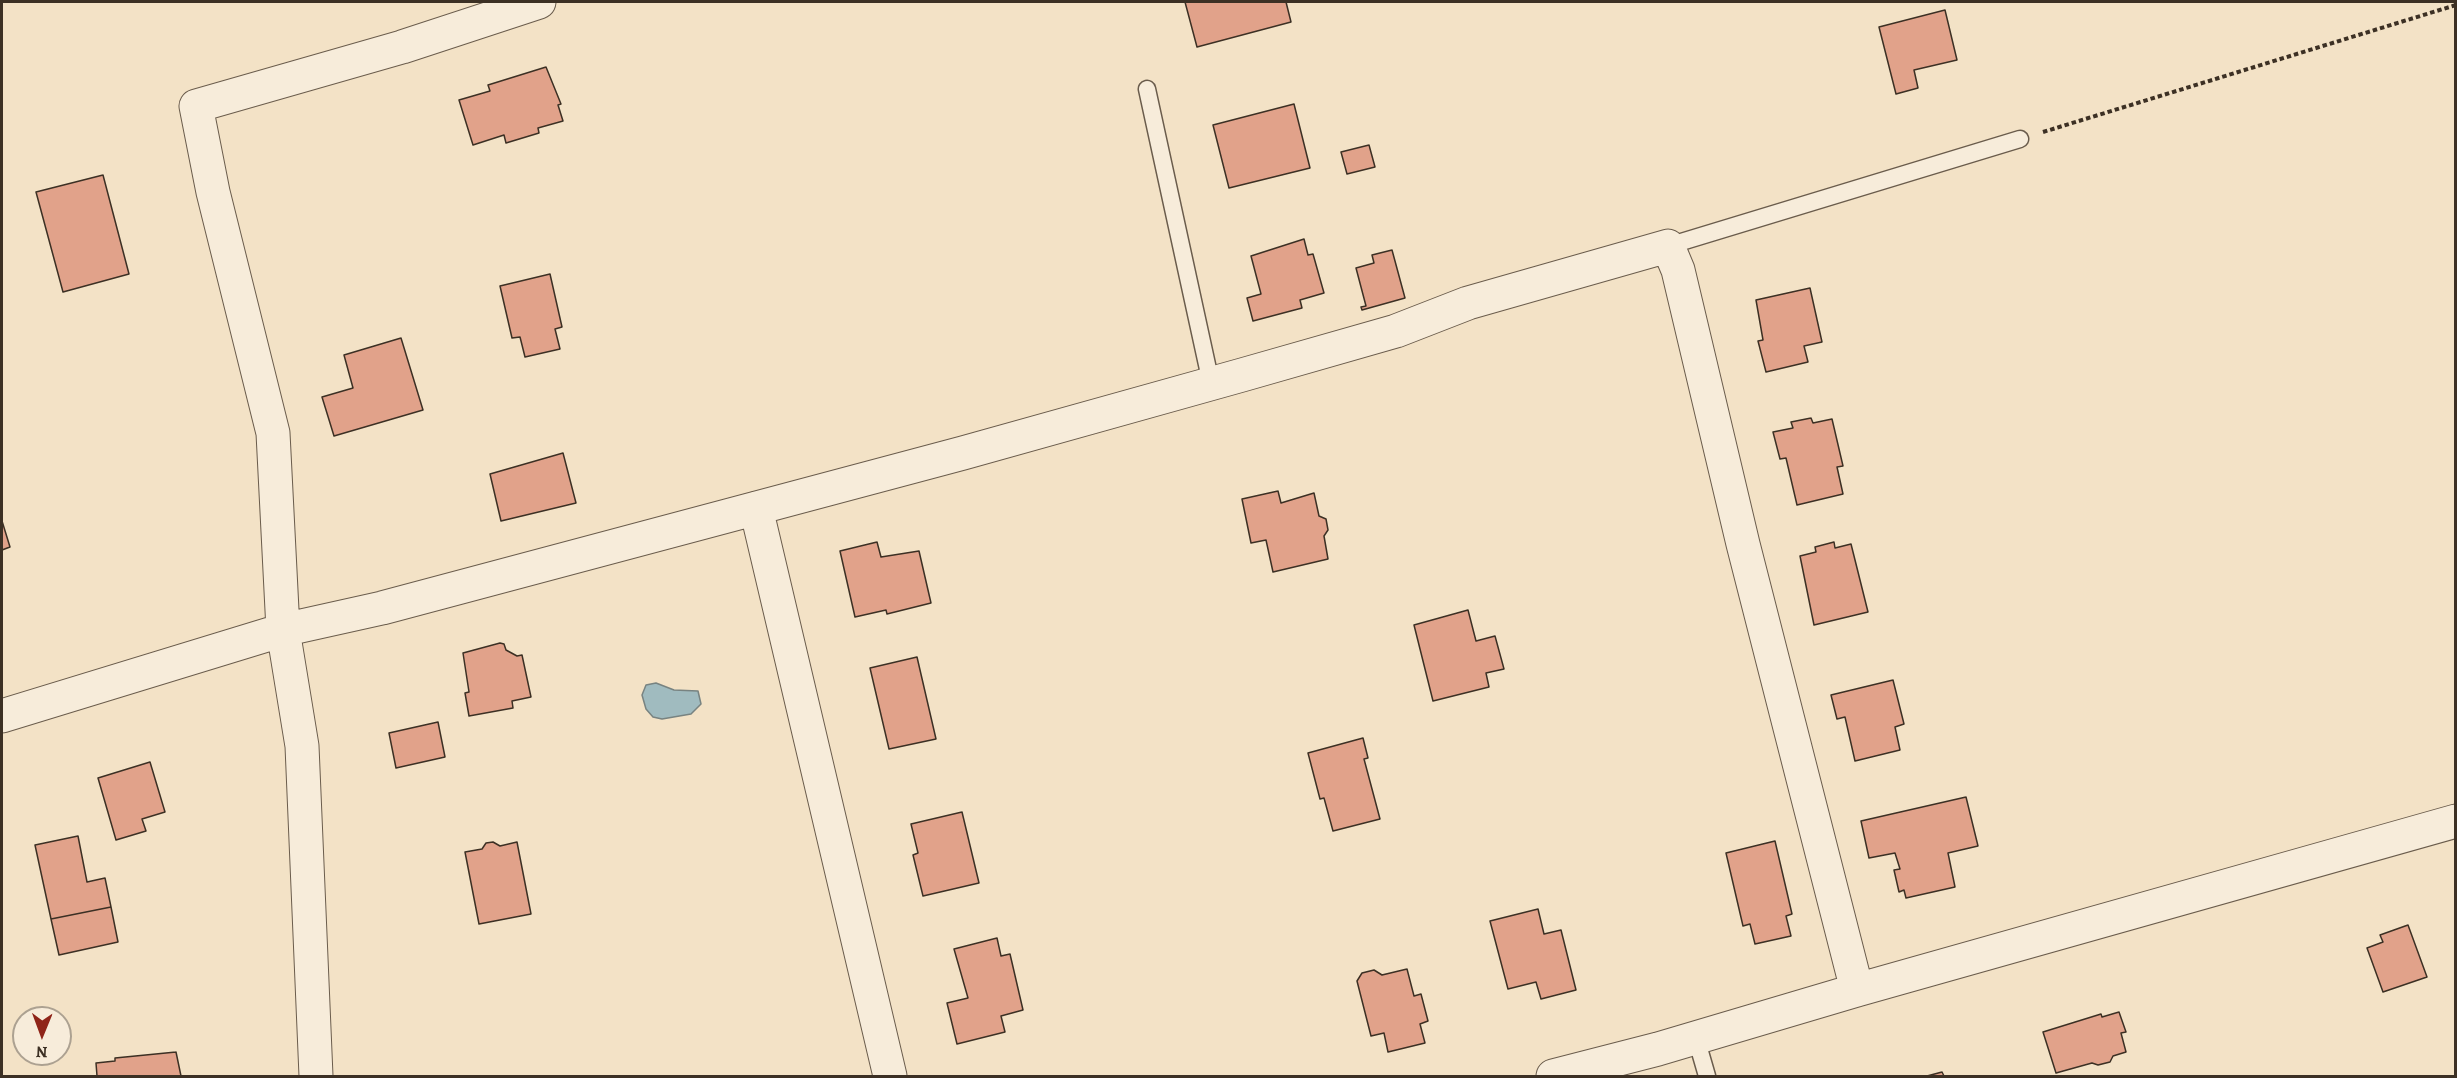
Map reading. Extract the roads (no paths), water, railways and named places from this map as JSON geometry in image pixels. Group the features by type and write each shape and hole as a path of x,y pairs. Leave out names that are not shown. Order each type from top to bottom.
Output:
{"street":[{"path":"316,1077 302,746 283,630 273,434 213,192 196,106 402,47 539,2"},
{"path":"2,716 283,630 382,608 756,508 1396,331 1468,303 1668,246 1678,270 1743,544 1857,990"},
{"path":"756,508 890,1077"},
{"path":"1553,1077 1596,1071 1696,1038 1857,990 2456,821"}],"lane":[{"path":"1147,89 1211,383"},
{"path":"1668,246 2020,139"},
{"path":"1696,1038 1707,1077"}],"water":[{"path":"656,683 674,690 698,691 701,704 691,714 662,719 653,717 646,709 642,695 646,685"}]}
